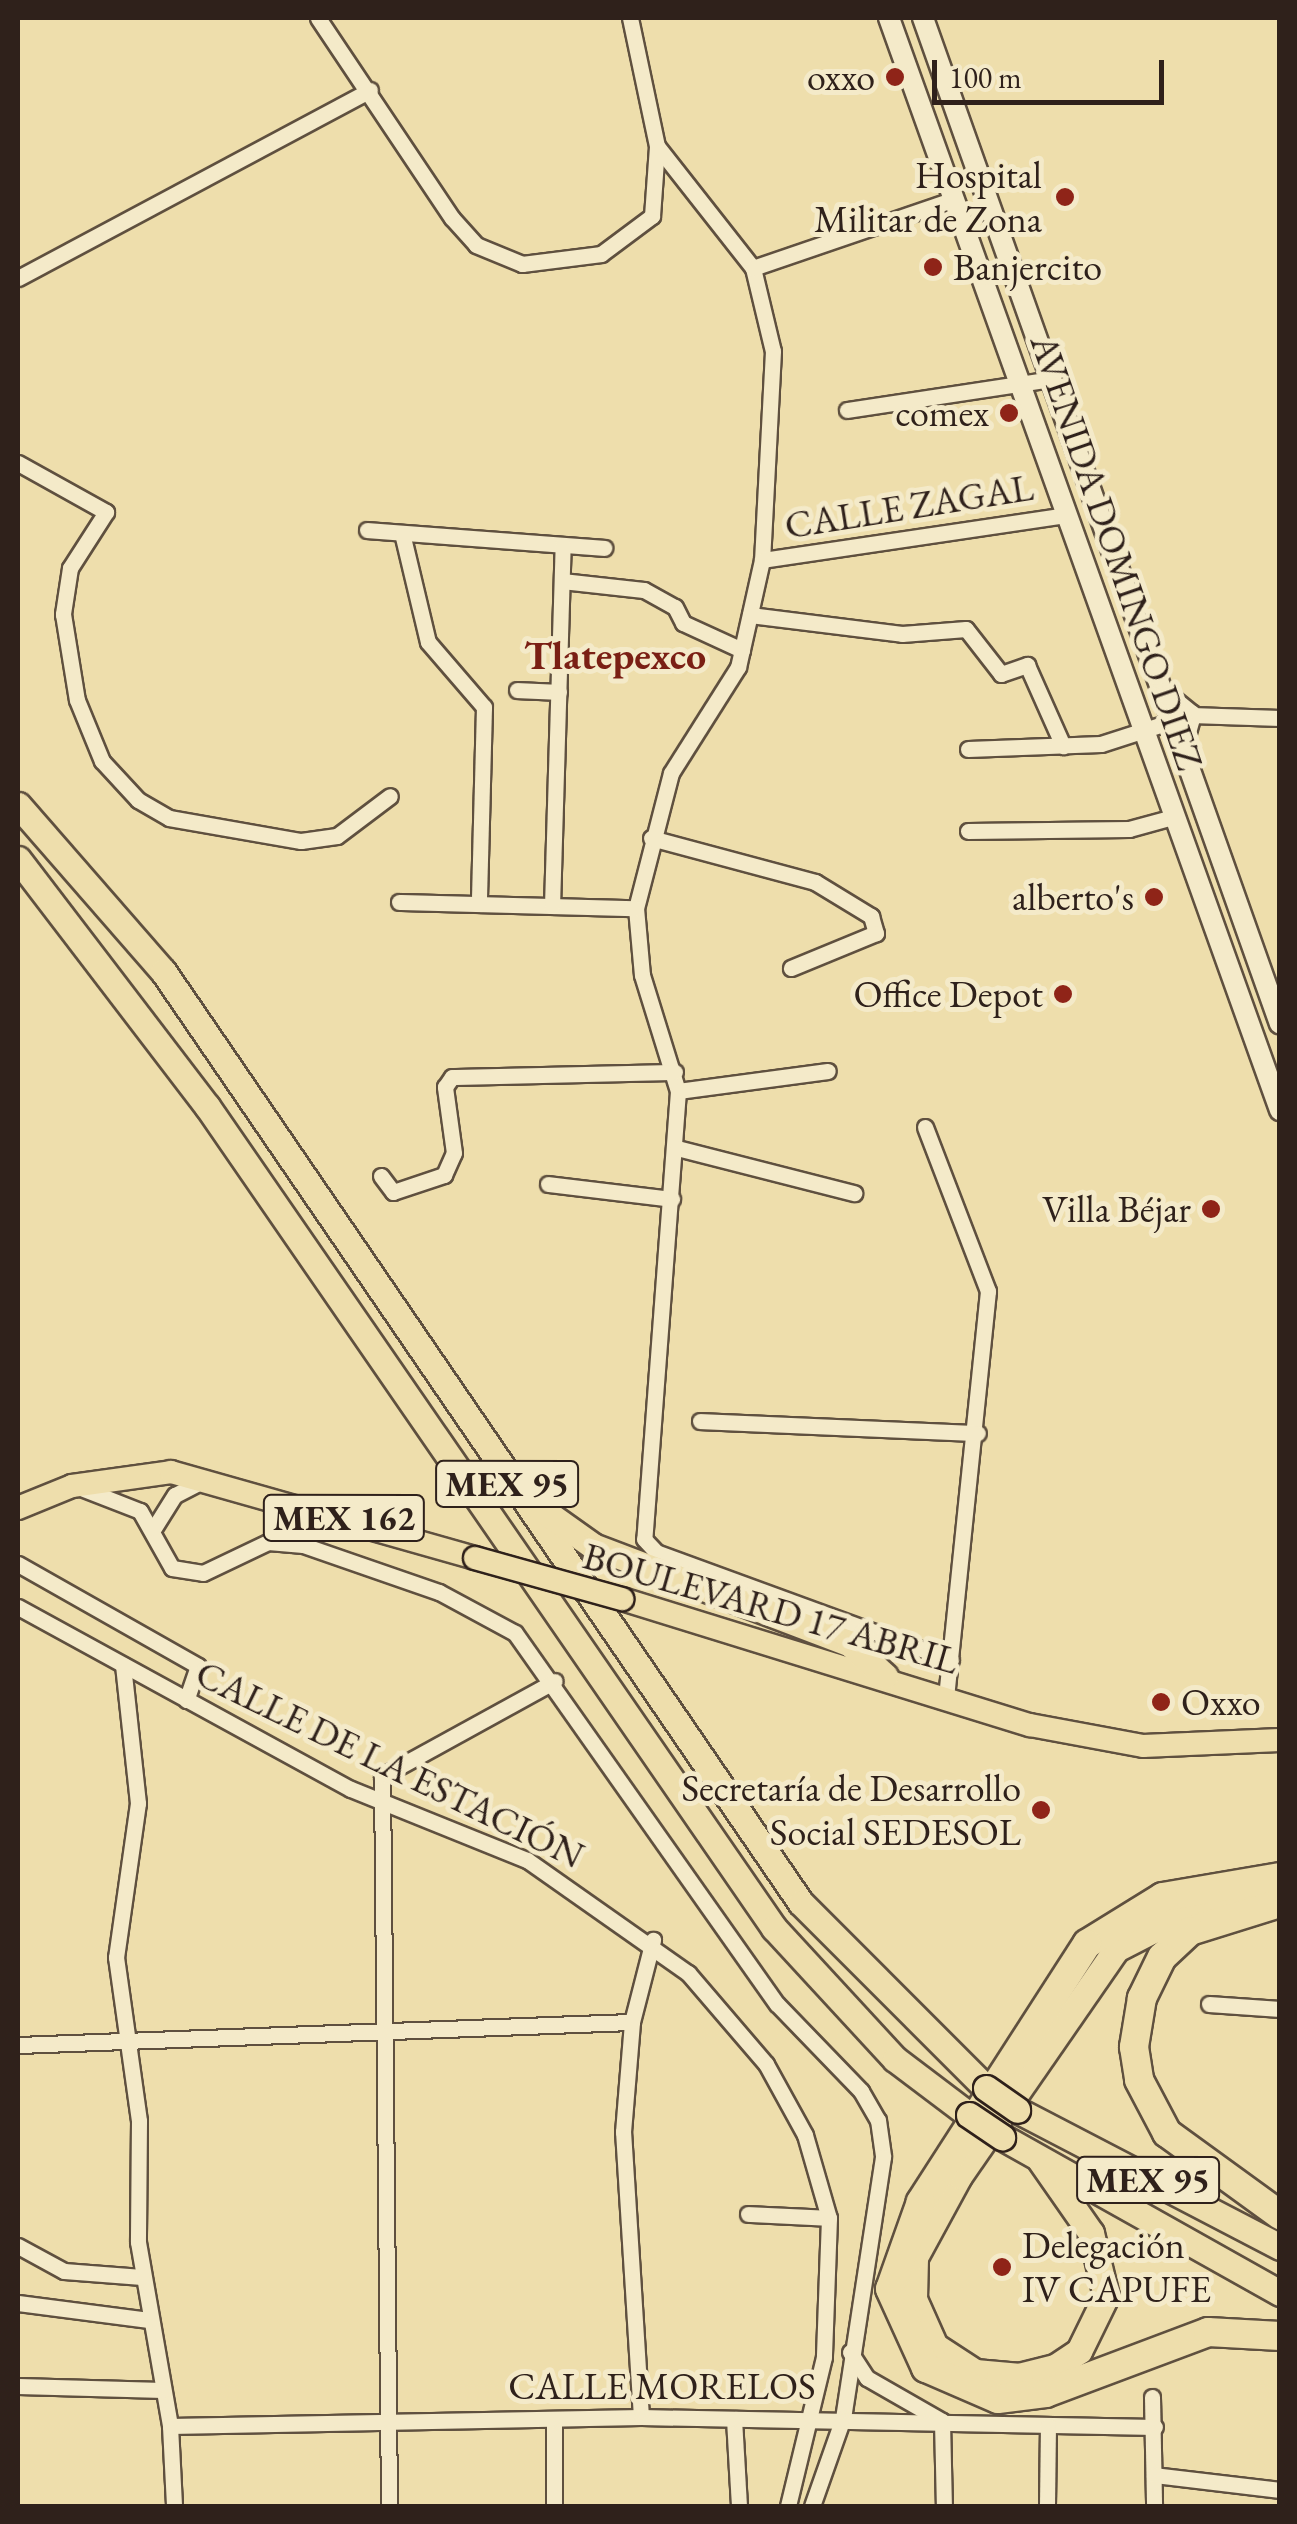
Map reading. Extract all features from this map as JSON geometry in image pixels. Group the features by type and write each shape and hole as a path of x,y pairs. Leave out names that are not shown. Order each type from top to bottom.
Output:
{"highway":[{"name":"MEX 95","path":"18,806 163,971 490,1460 800,1903 986,2088 1017,2110 1280,2247"},
{"name":"MEX 95","path":"18,859 186,1077 774,1928 895,2060 969,2115 1040,2160 1280,2293"},
{"path":"490,1460 564,1531 849,1643 884,1676"},
{"path":"1280,1876 1163,1897 1088,1944 921,2202 890,2289 926,2368 998,2399 1046,2393 1208,2332 1280,2336"},
{"path":"1040,2160 1092,2233 1106,2296 1079,2352 1054,2366 1020,2376 976,2372 935,2346 912,2276 959,2176 1116,1949 1206,1902 1280,1903"},
{"path":"1280,1903 1190,1931 1162,1957 1142,1998 1134,2047 1139,2080 1167,2133 1280,2215"}],"main road":[{"name":"AVENIDA DOMINGO DIEZ","path":"889,18 1280,1110"},
{"name":"AVENIDA DOMINGO DIEZ","path":"923,18 1160,690 1180,717 1182,750 1280,1024"},
{"name":"BOULEVARD 17 ABRIL","path":"18,1508 72,1486 171,1472 213,1478 946,1694 1030,1724 1143,1746 1280,1740"}],"street":[{"path":"318,18 476,245 522,264 600,254 636,234 658,193 657,146 630,18"},
{"path":"18,278 370,90"},
{"path":"657,146 753,268 773,351 762,560 742,650 723,700 671,773 650,838 636,908 642,975 678,1091 677,1148 644,1539 656,1552 950,1660"},
{"path":"753,268 954,199"},
{"path":"848,410 1052,379"},
{"path":"18,463 106,512 70,568 63,614 77,700 102,761 138,800 169,818 301,841 337,836 390,796"},
{"name":"CALLE ZAGAL","path":"762,560 1065,515"},
{"path":"367,530 604,548"},
{"path":"402,534 428,642 484,707 479,904"},
{"path":"552,906 563,544"},
{"path":"562,582 644,590 676,607 683,624 742,650"},
{"path":"750,615 902,634 966,629 1001,674 1027,666 1063,746"},
{"path":"517,690 559,692"},
{"path":"968,749 1063,746 1142,730 1180,717 1280,718"},
{"path":"968,831 1130,830 1172,816"},
{"path":"650,838 816,882 871,916 876,933 791,968"},
{"path":"400,902 636,908"},
{"path":"678,1091 828,1071"},
{"path":"381,1176 393,1192 444,1175 454,1153 445,1088 452,1077 675,1072"},
{"path":"925,1127 986,1268 978,1433 946,1694"},
{"path":"677,1148 854,1193"},
{"path":"548,1184 672,1200"},
{"path":"700,1421 978,1433"},
{"path":"154,1528 175,1495 213,1478"},
{"path":"72,1486 124,1500 154,1528 162,1556 184,1572 202,1574 279,1541 342,1554 480,1610 515,1633 555,1680 777,2004 878,2120 883,2157 850,2352 844,2418 812,2506"},
{"path":"18,1564 198,1666 186,1700"},
{"name":"CALLE DE LA ESTACIÓN","path":"18,1606 186,1700 382,1798 526,1860 653,1940 766,2064 805,2136 828,2218 830,2296 814,2419 788,2506"},
{"path":"122,1665 138,1803 116,1958 124,2040 140,2121 142,2277 170,2426 174,2506"},
{"path":"389,2506 382,1798 390,1769 555,1680"},
{"path":"641,2417 623,2132 632,2022 653,1940"},
{"path":"1210,2004 1280,2010"},
{"path":"18,2046 383,2028 632,2022"},
{"path":"748,2214 828,2218"},
{"path":"18,2246 64,2272 142,2277"},
{"path":"830,2296 860,2302"},
{"path":"18,2304 148,2320"},
{"path":"850,2352 867,2378 942,2421 944,2506"},
{"path":"18,2386 163,2390"},
{"path":"1152,2397 1154,2506"},
{"name":"CALLE MORELOS","path":"170,2426 641,2417 1154,2427"},
{"path":"554,2418 554,2506"},
{"path":"734,2418 739,2506"},
{"path":"1047,2506 1048,2426"},
{"path":"1154,2476 1279,2490"}],"place":[{"name":"oxxo","path":"895,77"},
{"name":"Hospital Militar de Zona","path":"1065,197"},
{"name":"Banjercito","path":"933,267"},
{"name":"comex","path":"1009,413"},
{"name":"alberto's","path":"1154,897"},
{"name":"Office Depot","path":"1063,994"},
{"name":"Villa Béjar","path":"1211,1209"},
{"name":"Oxxo","path":"1161,1702"},
{"name":"Secretaría de Desarrollo Social SEDESOL","path":"1041,1810"},
{"name":"Delegación IV CAPUFE","path":"1002,2267"}],"district":[{"name":"Tlatepexco","path":"615,655"}]}
